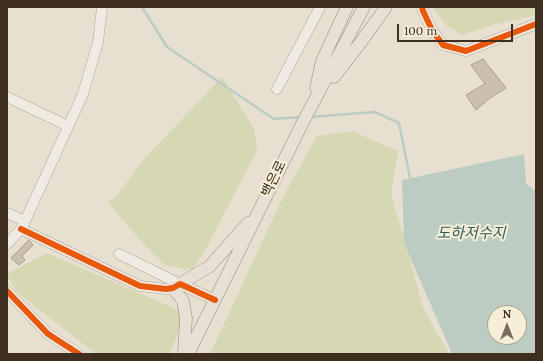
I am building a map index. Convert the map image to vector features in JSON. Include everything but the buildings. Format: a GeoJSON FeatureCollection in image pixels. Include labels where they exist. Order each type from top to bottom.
{"type":"FeatureCollection","features":[{"type":"Feature","properties":{"kind":"main road"},"geometry":{"type":"LineString","coordinates":[[311,108],[322,61],[347,7]]}},
{"type":"Feature","properties":{"kind":"main road","name":"백은로"},"geometry":{"type":"LineString","coordinates":[[188,354],[303,122],[364,7]]}},
{"type":"Feature","properties":{"kind":"main road"},"geometry":{"type":"LineString","coordinates":[[311,108],[386,7]]}},
{"type":"Feature","properties":{"kind":"main road"},"geometry":{"type":"LineString","coordinates":[[184,354],[186,318],[183,301],[177,286],[210,266],[258,212]]}},
{"type":"Feature","properties":{"kind":"street"},"geometry":{"type":"LineString","coordinates":[[277,89],[320,7]]}},
{"type":"Feature","properties":{"kind":"street"},"geometry":{"type":"LineString","coordinates":[[422,7],[432,30],[443,45],[466,51],[536,24]]}},
{"type":"Feature","properties":{"kind":"street"},"geometry":{"type":"LineString","coordinates":[[7,244],[23,225],[83,94],[98,42],[100,8]]}},
{"type":"Feature","properties":{"kind":"street"},"geometry":{"type":"LineString","coordinates":[[7,97],[68,126]]}},
{"type":"Feature","properties":{"kind":"street"},"geometry":{"type":"LineString","coordinates":[[7,213],[23,225],[140,286],[166,289],[177,286]]}},
{"type":"Feature","properties":{"kind":"street"},"geometry":{"type":"LineString","coordinates":[[119,254],[177,286],[215,300]]}},
{"type":"Feature","properties":{"kind":"street"},"geometry":{"type":"LineString","coordinates":[[7,291],[48,334],[79,354]]}},
{"type":"Feature","properties":{"kind":"green space"},"geometry":{"type":"Polygon","coordinates":[[[433,7],[536,7],[536,15],[496,24],[462,35],[446,25],[433,7]]]}},
{"type":"Feature","properties":{"kind":"green space"},"geometry":{"type":"Polygon","coordinates":[[[222,77],[254,129],[257,150],[208,245],[192,270],[164,265],[140,240],[108,202],[117,195],[146,157],[222,77]]]}},
{"type":"Feature","properties":{"kind":"green space"},"geometry":{"type":"Polygon","coordinates":[[[352,131],[398,151],[391,194],[423,308],[449,354],[210,354],[283,197],[317,136],[352,131]]]}},
{"type":"Feature","properties":{"kind":"green space"},"geometry":{"type":"Polygon","coordinates":[[[47,253],[185,313],[170,354],[96,354],[18,293],[7,274],[47,253]]]}},
{"type":"Feature","properties":{"kind":"water","name":"도하저수지"},"geometry":{"type":"Polygon","coordinates":[[[524,154],[526,184],[536,191],[536,354],[452,354],[404,243],[402,180],[524,154]]]}},
{"type":"Feature","properties":{"kind":"waterway"},"geometry":{"type":"LineString","coordinates":[[142,7],[167,47],[274,119],[301,117]]}},
{"type":"Feature","properties":{"kind":"waterway"},"geometry":{"type":"LineString","coordinates":[[310,117],[375,112],[399,123],[410,178]]}},
{"type":"Feature","properties":{"kind":"cycle path"},"geometry":{"type":"LineString","coordinates":[[422,7],[432,30],[443,45],[466,51],[536,24]]}},
{"type":"Feature","properties":{"kind":"cycle path"},"geometry":{"type":"LineString","coordinates":[[21,229],[140,286],[166,289],[173,288],[180,284],[215,300]]}},
{"type":"Feature","properties":{"kind":"cycle path"},"geometry":{"type":"LineString","coordinates":[[7,291],[48,334],[79,354]]}}]}
